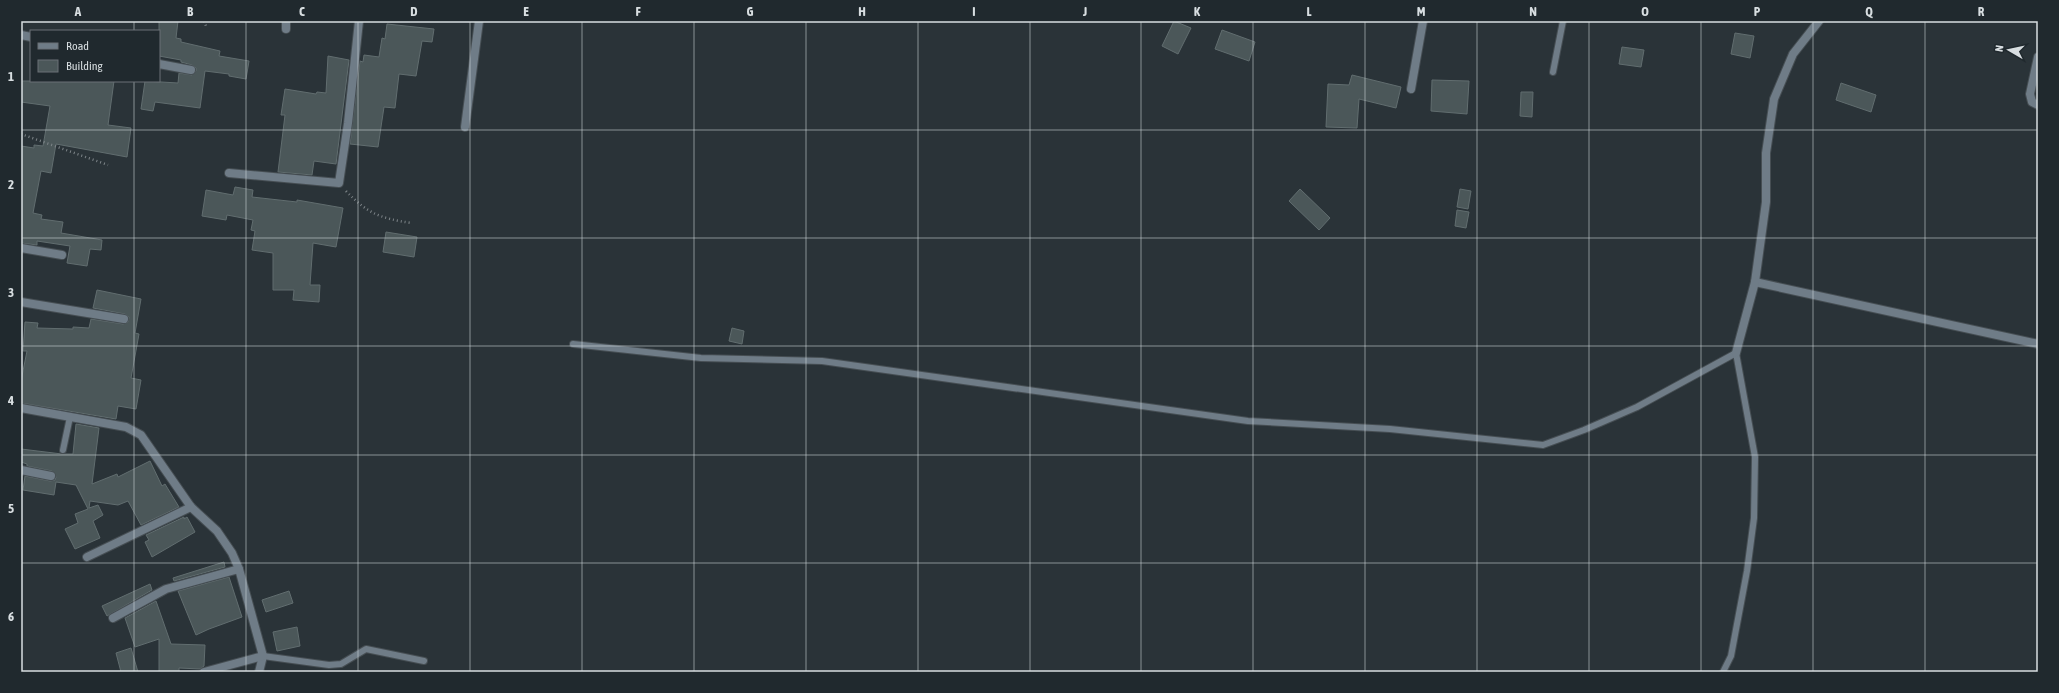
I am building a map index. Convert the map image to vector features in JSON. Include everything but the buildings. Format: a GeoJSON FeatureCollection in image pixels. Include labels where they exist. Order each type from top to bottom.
{"type":"FeatureCollection","features":[{"type":"Feature","properties":{"kind":"street"},"geometry":{"type":"LineString","coordinates":[[230,173],[339,183],[348,123],[359,21]]}},
{"type":"Feature","properties":{"kind":"street"},"geometry":{"type":"LineString","coordinates":[[465,128],[479,21]]}},
{"type":"Feature","properties":{"kind":"street"},"geometry":{"type":"LineString","coordinates":[[1411,90],[1423,21]]}},
{"type":"Feature","properties":{"kind":"street"},"geometry":{"type":"LineString","coordinates":[[1736,353],[1755,282],[1766,202],[1766,153],[1774,99],[1793,54],[1819,21]]}},
{"type":"Feature","properties":{"kind":"street"},"geometry":{"type":"LineString","coordinates":[[2038,57],[2030,94],[2032,102],[2038,105]]}},
{"type":"Feature","properties":{"kind":"street"},"geometry":{"type":"LineString","coordinates":[[160,64],[191,70]]}},
{"type":"Feature","properties":{"kind":"street"},"geometry":{"type":"LineString","coordinates":[[21,248],[62,255]]}},
{"type":"Feature","properties":{"kind":"street"},"geometry":{"type":"LineString","coordinates":[[1755,282],[2038,344]]}},
{"type":"Feature","properties":{"kind":"street"},"geometry":{"type":"LineString","coordinates":[[21,302],[124,318]]}},
{"type":"Feature","properties":{"kind":"street"},"geometry":{"type":"LineString","coordinates":[[21,408],[126,427],[141,435],[192,507],[218,531],[232,553],[239,569],[263,656],[259,672]]}},
{"type":"Feature","properties":{"kind":"street"},"geometry":{"type":"LineString","coordinates":[[21,470],[51,476]]}},
{"type":"Feature","properties":{"kind":"street"},"geometry":{"type":"LineString","coordinates":[[87,557],[192,507]]}},
{"type":"Feature","properties":{"kind":"street"},"geometry":{"type":"LineString","coordinates":[[113,618],[166,589],[239,569]]}},
{"type":"Feature","properties":{"kind":"street"},"geometry":{"type":"LineString","coordinates":[[204,672],[263,656]]}},
{"type":"Feature","properties":{"kind":"lane"},"geometry":{"type":"LineString","coordinates":[[1553,72],[1563,21]]}},
{"type":"Feature","properties":{"kind":"lane"},"geometry":{"type":"LineString","coordinates":[[573,344],[700,358],[822,361],[1248,421],[1390,429],[1543,445],[1584,430],[1637,407],[1736,353],[1755,457],[1754,518],[1747,571],[1732,656],[1723,672]]}},
{"type":"Feature","properties":{"kind":"lane"},"geometry":{"type":"LineString","coordinates":[[63,450],[70,417]]}},
{"type":"Feature","properties":{"kind":"lane"},"geometry":{"type":"LineString","coordinates":[[263,656],[329,665],[341,664],[366,650],[424,661]]}},
{"type":"Feature","properties":{"kind":"path"},"geometry":{"type":"LineString","coordinates":[[204,21],[206,26]]}},
{"type":"Feature","properties":{"kind":"path"},"geometry":{"type":"LineString","coordinates":[[21,134],[108,165]]}},
{"type":"Feature","properties":{"kind":"path"},"geometry":{"type":"LineString","coordinates":[[339,183],[365,209],[383,217],[411,223]]}}]}
